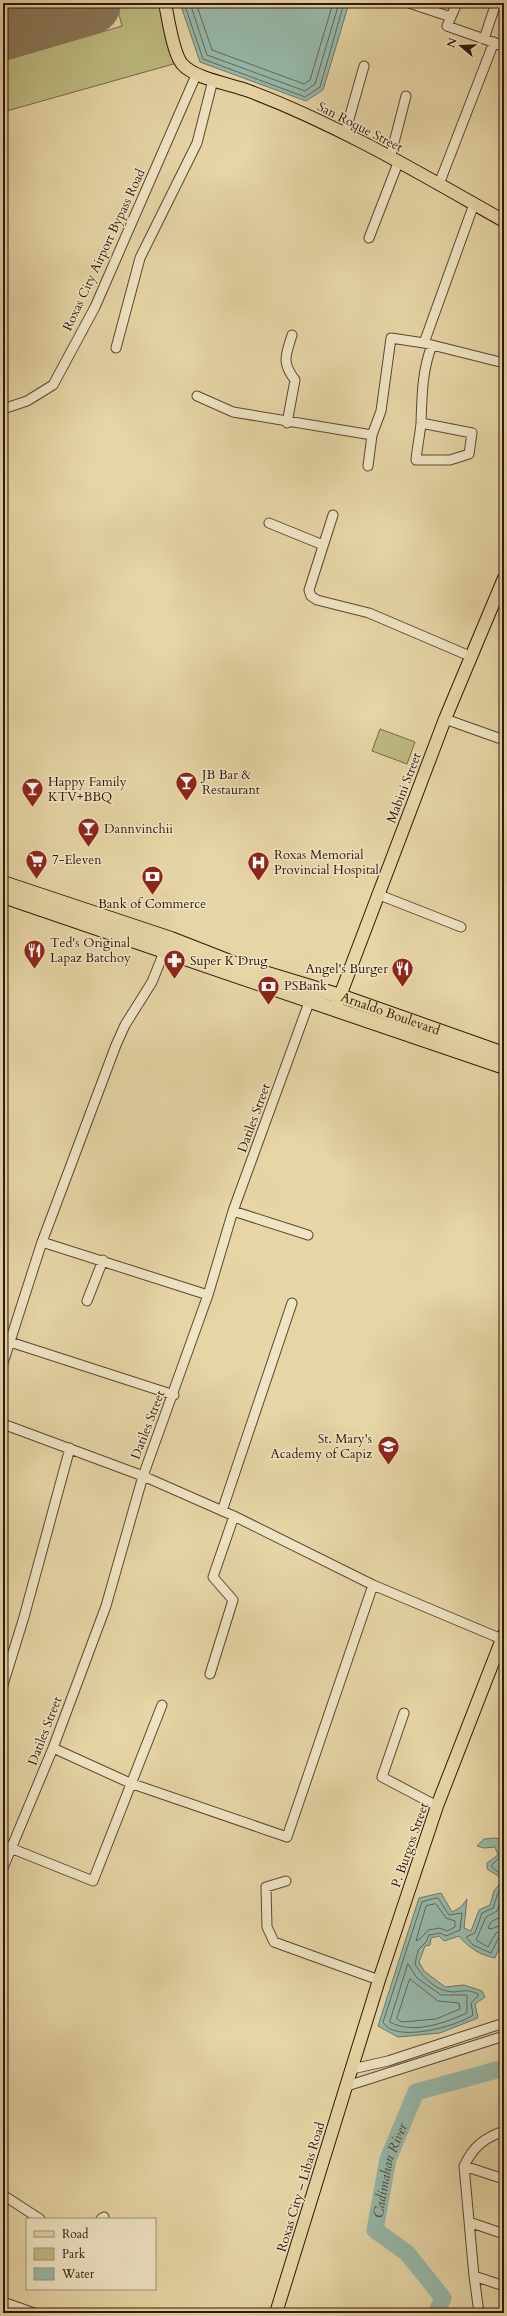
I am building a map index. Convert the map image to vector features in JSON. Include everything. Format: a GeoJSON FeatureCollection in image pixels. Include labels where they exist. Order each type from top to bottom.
{"type":"FeatureCollection","features":[{"type":"Feature","properties":{"kind":"highway","name":"Arnaldo Boulevard"},"geometry":{"type":"LineString","coordinates":[[3,882],[168,945],[309,1002],[335,1009],[504,1067]]}},
{"type":"Feature","properties":{"kind":"highway","name":"Arnaldo Boulevard"},"geometry":{"type":"LineString","coordinates":[[3,896],[168,945],[228,961],[340,996],[504,1054]]}},
{"type":"Feature","properties":{"kind":"main road","name":"San Roque Street"},"geometry":{"type":"LineString","coordinates":[[165,3],[181,63],[197,73],[213,80],[249,91],[345,133],[504,221]]}},
{"type":"Feature","properties":{"kind":"main road","name":"Mabini Street"},"geometry":{"type":"LineString","coordinates":[[335,1009],[377,894],[415,801],[445,719],[504,578]]}},
{"type":"Feature","properties":{"kind":"main road","name":"P. Burgos Street"},"geometry":{"type":"LineString","coordinates":[[352,2069],[379,1980],[438,1806],[503,1638]]}},
{"type":"Feature","properties":{"kind":"main road","name":"Roxas City – Libas Road"},"geometry":{"type":"LineString","coordinates":[[276,2313],[352,2069]]}},
{"type":"Feature","properties":{"kind":"street"},"geometry":{"type":"LineString","coordinates":[[409,3],[451,17]]}},
{"type":"Feature","properties":{"kind":"street"},"geometry":{"type":"LineString","coordinates":[[457,3],[447,26],[504,46]]}},
{"type":"Feature","properties":{"kind":"street"},"geometry":{"type":"LineString","coordinates":[[484,39],[496,3]]}},
{"type":"Feature","properties":{"kind":"street"},"geometry":{"type":"LineString","coordinates":[[439,184],[494,42]]}},
{"type":"Feature","properties":{"kind":"street"},"geometry":{"type":"LineString","coordinates":[[345,133],[364,66]]}},
{"type":"Feature","properties":{"kind":"street","name":"Roxas City Airport Bypass Road"},"geometry":{"type":"LineString","coordinates":[[3,409],[27,401],[53,386],[95,307],[197,73]]}},
{"type":"Feature","properties":{"kind":"street"},"geometry":{"type":"LineString","coordinates":[[116,348],[140,258],[197,143],[213,80]]}},
{"type":"Feature","properties":{"kind":"street"},"geometry":{"type":"LineString","coordinates":[[369,238],[394,160],[406,96]]}},
{"type":"Feature","properties":{"kind":"street"},"geometry":{"type":"LineString","coordinates":[[421,423],[472,434],[469,454],[450,460],[416,460],[421,423],[421,389],[428,344],[474,204]]}},
{"type":"Feature","properties":{"kind":"street"},"geometry":{"type":"LineString","coordinates":[[287,423],[295,380],[286,369],[285,358],[292,335]]}},
{"type":"Feature","properties":{"kind":"street"},"geometry":{"type":"LineString","coordinates":[[368,466],[372,435],[381,411],[392,338],[428,344],[504,363]]}},
{"type":"Feature","properties":{"kind":"street"},"geometry":{"type":"LineString","coordinates":[[197,396],[233,412],[287,423],[372,435]]}},
{"type":"Feature","properties":{"kind":"street"},"geometry":{"type":"LineString","coordinates":[[333,515],[309,590],[311,596],[322,601],[369,613],[472,657]]}},
{"type":"Feature","properties":{"kind":"street"},"geometry":{"type":"LineString","coordinates":[[269,523],[323,546]]}},
{"type":"Feature","properties":{"kind":"street"},"geometry":{"type":"LineString","coordinates":[[445,719],[504,740]]}},
{"type":"Feature","properties":{"kind":"street"},"geometry":{"type":"LineString","coordinates":[[377,894],[461,927]]}},
{"type":"Feature","properties":{"kind":"street"},"geometry":{"type":"LineString","coordinates":[[3,1363],[42,1242],[116,1045],[125,1024],[152,982],[168,945]]}},
{"type":"Feature","properties":{"kind":"street","name":"Datiles Street"},"geometry":{"type":"LineString","coordinates":[[3,1868],[6,1847],[53,1748],[106,1606],[143,1476],[174,1395],[208,1295],[233,1211],[314,989]]}},
{"type":"Feature","properties":{"kind":"street"},"geometry":{"type":"LineString","coordinates":[[233,1211],[308,1235]]}},
{"type":"Feature","properties":{"kind":"street"},"geometry":{"type":"LineString","coordinates":[[42,1242],[103,1260],[208,1295]]}},
{"type":"Feature","properties":{"kind":"street"},"geometry":{"type":"LineString","coordinates":[[87,1301],[103,1260]]}},
{"type":"Feature","properties":{"kind":"street"},"geometry":{"type":"LineString","coordinates":[[222,1511],[292,1303]]}},
{"type":"Feature","properties":{"kind":"street"},"geometry":{"type":"LineString","coordinates":[[10,1342],[174,1395]]}},
{"type":"Feature","properties":{"kind":"street"},"geometry":{"type":"LineString","coordinates":[[3,1424],[143,1476],[234,1516],[373,1585],[503,1638]]}},
{"type":"Feature","properties":{"kind":"street"},"geometry":{"type":"LineString","coordinates":[[3,1685],[24,1617],[70,1448]]}},
{"type":"Feature","properties":{"kind":"street"},"geometry":{"type":"LineString","coordinates":[[210,1674],[233,1600],[213,1577],[234,1516]]}},
{"type":"Feature","properties":{"kind":"street"},"geometry":{"type":"LineString","coordinates":[[53,1748],[130,1783],[287,1837],[373,1585]]}},
{"type":"Feature","properties":{"kind":"street"},"geometry":{"type":"LineString","coordinates":[[6,1847],[93,1880],[162,1705]]}},
{"type":"Feature","properties":{"kind":"street"},"geometry":{"type":"LineString","coordinates":[[404,1713],[382,1777],[438,1806]]}},
{"type":"Feature","properties":{"kind":"street"},"geometry":{"type":"LineString","coordinates":[[286,1881],[266,1887],[267,1927],[274,1942],[379,1980]]}},
{"type":"Feature","properties":{"kind":"street"},"geometry":{"type":"LineString","coordinates":[[352,2069],[388,2061],[504,2023]]}},
{"type":"Feature","properties":{"kind":"street"},"geometry":{"type":"LineString","coordinates":[[347,2086],[504,2036]]}},
{"type":"Feature","properties":{"kind":"street"},"geometry":{"type":"LineString","coordinates":[[479,2313],[474,2276],[464,2166],[470,2153],[488,2136],[504,2131]]}},
{"type":"Feature","properties":{"kind":"street"},"geometry":{"type":"LineString","coordinates":[[464,2166],[504,2179]]}},
{"type":"Feature","properties":{"kind":"street"},"geometry":{"type":"LineString","coordinates":[[3,2195],[38,2218]]}},
{"type":"Feature","properties":{"kind":"street"},"geometry":{"type":"LineString","coordinates":[[469,2222],[504,2234]]}},
{"type":"Feature","properties":{"kind":"street"},"geometry":{"type":"LineString","coordinates":[[474,2276],[504,2286]]}},
{"type":"Feature","properties":{"kind":"street"},"geometry":{"type":"LineString","coordinates":[[8,2307],[34,2313]]}},
{"type":"Feature","properties":{"kind":"green space"},"geometry":{"type":"Polygon","coordinates":[[[116,3],[160,3],[177,63],[3,112],[3,61],[122,26],[116,3]]]}},
{"type":"Feature","properties":{"kind":"green space"},"geometry":{"type":"Polygon","coordinates":[[[380,729],[415,742],[407,764],[372,751],[380,729]]]}},
{"type":"Feature","properties":{"kind":"water"},"geometry":{"type":"Polygon","coordinates":[[[180,3],[349,3],[323,90],[306,101],[200,62],[180,3]]]}},
{"type":"Feature","properties":{"kind":"water"},"geometry":{"type":"Polygon","coordinates":[[[495,1838],[504,1840],[504,1937],[495,1958],[484,1955],[475,1950],[459,1936],[444,1941],[439,1936],[431,1938],[430,1945],[425,1946],[419,1962],[424,1971],[445,1987],[464,1985],[482,1991],[485,1997],[475,2004],[478,2018],[440,2033],[398,2037],[378,2026],[419,1898],[441,1893],[452,1912],[461,1907],[467,1899],[464,1928],[471,1931],[479,1910],[490,1905],[494,1891],[502,1881],[497,1875],[487,1869],[487,1863],[498,1855],[495,1847],[484,1848],[477,1846],[484,1839],[495,1838]]]}},
{"type":"Feature","properties":{"kind":"waterway","name":"Cadimahan River"},"geometry":{"type":"LineString","coordinates":[[436,2313],[443,2298],[407,2253],[375,2230],[388,2159],[416,2092],[504,2068]]}},
{"type":"Feature","properties":{"kind":"taxiway"},"geometry":{"type":"LineString","coordinates":[[40,18],[56,3]]}},
{"type":"Feature","properties":{"kind":"taxiway"},"geometry":{"type":"LineString","coordinates":[[82,20],[95,9],[97,3]]}},
{"type":"Feature","properties":{"kind":"runway"},"geometry":{"type":"LineString","coordinates":[[3,28],[89,3]]}},
{"type":"Feature","properties":{"kind":"place","name":"JB Bar & Restaurant"},"geometry":{"type":"Point","coordinates":[186,802]}},
{"type":"Feature","properties":{"kind":"place","name":"Happy Family KTV+BBQ"},"geometry":{"type":"Point","coordinates":[33,808]}},
{"type":"Feature","properties":{"kind":"place","name":"Dannvinchii"},"geometry":{"type":"Point","coordinates":[88,848]}},
{"type":"Feature","properties":{"kind":"place","name":"7-Eleven"},"geometry":{"type":"Point","coordinates":[37,880]}},
{"type":"Feature","properties":{"kind":"place","name":"Roxas Memorial Provincial Hospital"},"geometry":{"type":"Point","coordinates":[258,882]}},
{"type":"Feature","properties":{"kind":"place","name":"Bank of Commerce"},"geometry":{"type":"Point","coordinates":[152,896]}},
{"type":"Feature","properties":{"kind":"place","name":"Ted's Original Lapaz Batchoy"},"geometry":{"type":"Point","coordinates":[34,970]}},
{"type":"Feature","properties":{"kind":"place","name":"Super K Drug"},"geometry":{"type":"Point","coordinates":[175,980]}},
{"type":"Feature","properties":{"kind":"place","name":"Angel's Burger"},"geometry":{"type":"Point","coordinates":[403,988]}},
{"type":"Feature","properties":{"kind":"place","name":"PSBank"},"geometry":{"type":"Point","coordinates":[269,1006]}},
{"type":"Feature","properties":{"kind":"place","name":"St. Mary's Academy of Capiz"},"geometry":{"type":"Point","coordinates":[388,1466]}}]}
